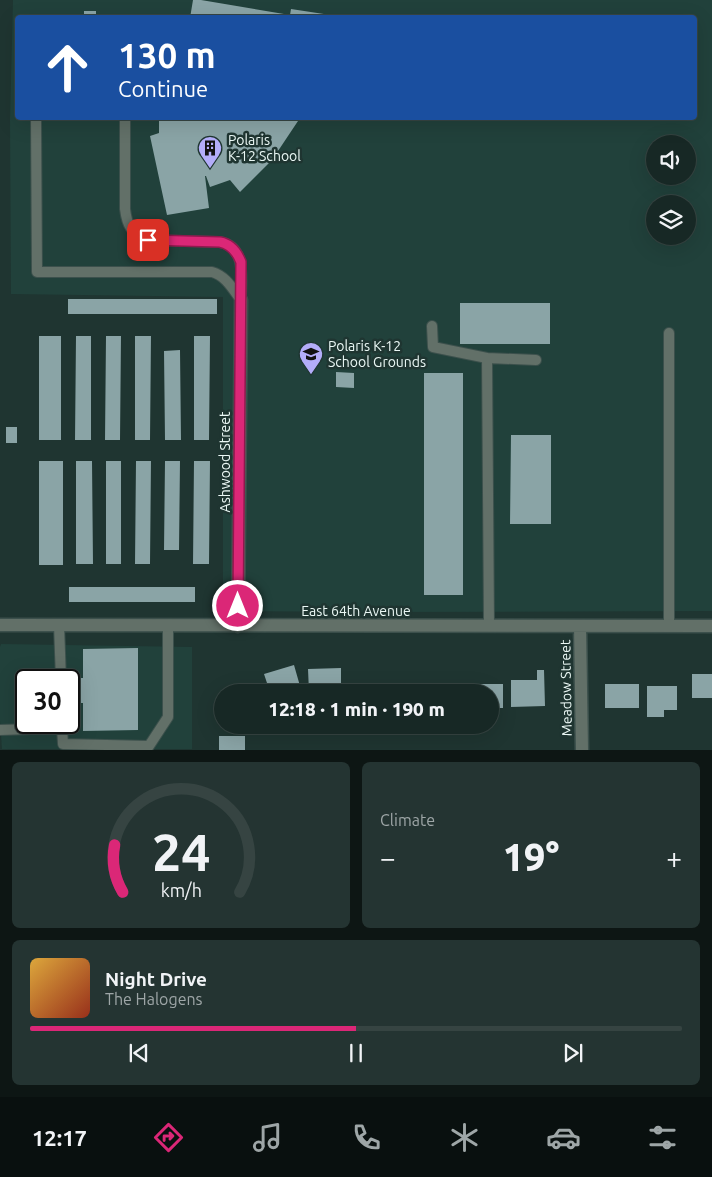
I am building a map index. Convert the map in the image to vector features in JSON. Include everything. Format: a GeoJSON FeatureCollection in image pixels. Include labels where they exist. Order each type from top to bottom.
{"type":"FeatureCollection","features":[{"type":"Feature","properties":{"kind":"street","name":"Ashwood Street"},"geometry":{"type":"LineString","coordinates":[[238,626],[241,300]]}},
{"type":"Feature","properties":{"kind":"street","name":"East 64th Avenue"},"geometry":{"type":"LineString","coordinates":[[0,625],[712,626]]}},
{"type":"Feature","properties":{"kind":"street","name":"Meadow Street"},"geometry":{"type":"LineString","coordinates":[[580,626],[582,750]]}},
{"type":"Feature","properties":{"kind":"lane"},"geometry":{"type":"LineString","coordinates":[[36,120],[37,272],[212,272],[223,277],[241,300]]}},
{"type":"Feature","properties":{"kind":"lane"},"geometry":{"type":"LineString","coordinates":[[125,120],[125,209],[126,219],[130,228],[138,236],[148,240],[226,243],[238,254],[241,262],[241,300]]}},
{"type":"Feature","properties":{"kind":"lane"},"geometry":{"type":"LineString","coordinates":[[432,326],[433,347],[487,358],[536,360]]}},
{"type":"Feature","properties":{"kind":"lane"},"geometry":{"type":"LineString","coordinates":[[669,333],[669,626]]}},
{"type":"Feature","properties":{"kind":"lane"},"geometry":{"type":"LineString","coordinates":[[487,358],[489,626]]}},
{"type":"Feature","properties":{"kind":"lane"},"geometry":{"type":"LineString","coordinates":[[59,625],[61,669]]}},
{"type":"Feature","properties":{"kind":"lane"},"geometry":{"type":"LineString","coordinates":[[62,734],[63,744],[149,746],[168,717],[168,626]]}},
{"type":"Feature","properties":{"kind":"lane"},"geometry":{"type":"LineString","coordinates":[[0,730],[15,729]]}},
{"type":"Feature","properties":{"kind":"shaded area"},"geometry":{"type":"Polygon","coordinates":[[[13,0],[712,0],[712,611],[223,611],[223,297],[11,294],[10,120],[13,0]]]}},
{"type":"Feature","properties":{"kind":"shaded area"},"geometry":{"type":"Polygon","coordinates":[[[1,644],[192,647],[192,749],[2,749],[0,721],[1,644]]]}},
{"type":"Feature","properties":{"kind":"building"},"geometry":{"type":"Polygon","coordinates":[[[193,0],[201,0],[290,15],[190,15],[193,0]]]}},
{"type":"Feature","properties":{"kind":"building"},"geometry":{"type":"Polygon","coordinates":[[[291,9],[330,15],[290,15],[291,9]]]}},
{"type":"Feature","properties":{"kind":"building"},"geometry":{"type":"Polygon","coordinates":[[[84,11],[96,11],[96,15],[84,15],[84,11]]]}},
{"type":"Feature","properties":{"kind":"building","name":"Polaris K-12 School"},"geometry":{"type":"Polygon","coordinates":[[[159,120],[299,120],[270,162],[240,192],[230,180],[210,187],[205,176],[209,208],[167,215],[150,136],[159,133],[159,120]]]}},
{"type":"Feature","properties":{"kind":"building"},"geometry":{"type":"Polygon","coordinates":[[[68,299],[217,299],[217,314],[68,314],[68,299]]]}},
{"type":"Feature","properties":{"kind":"building"},"geometry":{"type":"Polygon","coordinates":[[[460,303],[550,303],[550,344],[460,344],[460,303]]]}},
{"type":"Feature","properties":{"kind":"building"},"geometry":{"type":"Polygon","coordinates":[[[39,336],[61,336],[61,440],[39,440],[39,336]]]}},
{"type":"Feature","properties":{"kind":"building"},"geometry":{"type":"Polygon","coordinates":[[[76,336],[91,336],[91,440],[75,440],[76,336]]]}},
{"type":"Feature","properties":{"kind":"building"},"geometry":{"type":"Polygon","coordinates":[[[106,336],[121,336],[120,440],[105,440],[106,336]]]}},
{"type":"Feature","properties":{"kind":"building"},"geometry":{"type":"Polygon","coordinates":[[[135,336],[151,336],[150,440],[135,440],[135,336]]]}},
{"type":"Feature","properties":{"kind":"building"},"geometry":{"type":"Polygon","coordinates":[[[194,336],[210,336],[209,440],[194,440],[194,336]]]}},
{"type":"Feature","properties":{"kind":"building"},"geometry":{"type":"Polygon","coordinates":[[[180,350],[181,440],[165,440],[164,351],[180,350]]]}},
{"type":"Feature","properties":{"kind":"building"},"geometry":{"type":"Polygon","coordinates":[[[336,372],[354,373],[354,388],[336,387],[336,372]]]}},
{"type":"Feature","properties":{"kind":"building"},"geometry":{"type":"Polygon","coordinates":[[[424,373],[463,373],[463,595],[424,595],[424,373]]]}},
{"type":"Feature","properties":{"kind":"building"},"geometry":{"type":"Polygon","coordinates":[[[6,427],[17,427],[17,443],[6,443],[6,427]]]}},
{"type":"Feature","properties":{"kind":"building"},"geometry":{"type":"Polygon","coordinates":[[[511,435],[551,435],[551,524],[510,524],[511,435]]]}},
{"type":"Feature","properties":{"kind":"building"},"geometry":{"type":"Polygon","coordinates":[[[39,461],[63,461],[63,565],[39,565],[39,461]]]}},
{"type":"Feature","properties":{"kind":"building"},"geometry":{"type":"Polygon","coordinates":[[[76,461],[92,461],[93,564],[76,564],[76,461]]]}},
{"type":"Feature","properties":{"kind":"building"},"geometry":{"type":"Polygon","coordinates":[[[106,461],[121,461],[121,564],[106,564],[106,461]]]}},
{"type":"Feature","properties":{"kind":"building"},"geometry":{"type":"Polygon","coordinates":[[[136,461],[151,461],[150,564],[135,564],[136,461]]]}},
{"type":"Feature","properties":{"kind":"building"},"geometry":{"type":"Polygon","coordinates":[[[165,461],[180,461],[179,550],[164,550],[165,461]]]}},
{"type":"Feature","properties":{"kind":"building"},"geometry":{"type":"Polygon","coordinates":[[[194,461],[210,461],[209,564],[193,564],[194,461]]]}},
{"type":"Feature","properties":{"kind":"building"},"geometry":{"type":"Polygon","coordinates":[[[69,587],[195,587],[195,602],[69,602],[69,587]]]}},
{"type":"Feature","properties":{"kind":"building"},"geometry":{"type":"Polygon","coordinates":[[[138,648],[138,730],[83,731],[83,703],[80,703],[80,678],[83,678],[83,649],[138,648]]]}},
{"type":"Feature","properties":{"kind":"building"},"geometry":{"type":"Polygon","coordinates":[[[294,665],[299,684],[267,684],[264,674],[294,665]]]}},
{"type":"Feature","properties":{"kind":"building"},"geometry":{"type":"Polygon","coordinates":[[[341,668],[341,684],[309,684],[308,669],[341,668]]]}},
{"type":"Feature","properties":{"kind":"building"},"geometry":{"type":"Polygon","coordinates":[[[537,670],[544,670],[545,706],[511,707],[511,680],[537,680],[537,670]]]}},
{"type":"Feature","properties":{"kind":"building"},"geometry":{"type":"Polygon","coordinates":[[[692,674],[712,674],[712,698],[692,698],[692,674]]]}},
{"type":"Feature","properties":{"kind":"building"},"geometry":{"type":"Polygon","coordinates":[[[429,683],[462,683],[462,684],[429,683]]]}},
{"type":"Feature","properties":{"kind":"building"},"geometry":{"type":"Polygon","coordinates":[[[499,684],[503,684],[503,708],[499,708],[499,684]]]}},
{"type":"Feature","properties":{"kind":"building"},"geometry":{"type":"Polygon","coordinates":[[[605,684],[639,684],[639,708],[605,708],[605,684]]]}},
{"type":"Feature","properties":{"kind":"building"},"geometry":{"type":"Polygon","coordinates":[[[647,686],[677,686],[677,710],[664,710],[664,717],[647,717],[647,686]]]}},
{"type":"Feature","properties":{"kind":"building"},"geometry":{"type":"Polygon","coordinates":[[[219,736],[245,736],[245,750],[219,750],[219,736]]]}},
{"type":"Feature","properties":{"kind":"place","name":"Polaris K-12 School"},"geometry":{"type":"Point","coordinates":[210,169]}},
{"type":"Feature","properties":{"kind":"place","name":"Polaris K-12 School Grounds"},"geometry":{"type":"Point","coordinates":[311,375]}},
{"type":"Feature","properties":{"kind":"route"},"geometry":{"type":"LineString","coordinates":[[148,240],[226,243],[238,254],[241,262],[238,606]]}}]}
